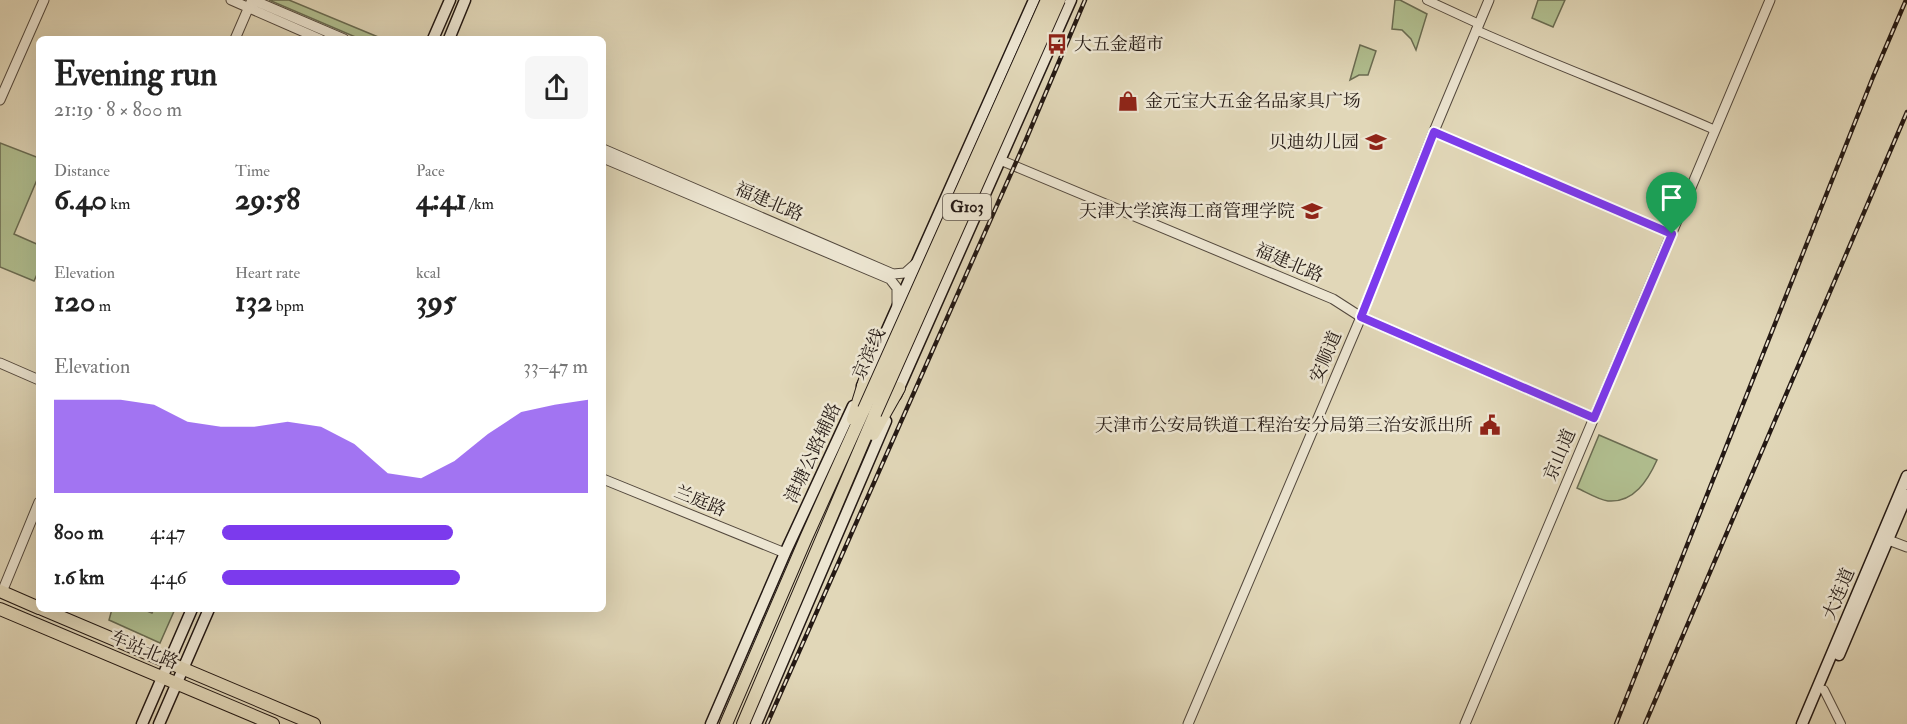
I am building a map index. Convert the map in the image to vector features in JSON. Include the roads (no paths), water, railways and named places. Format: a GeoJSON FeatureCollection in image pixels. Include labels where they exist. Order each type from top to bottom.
{"type":"FeatureCollection","features":[{"type":"Feature","properties":{"kind":"main road"},"geometry":{"type":"LineString","coordinates":[[434,36],[450,0]]}},
{"type":"Feature","properties":{"kind":"main road"},"geometry":{"type":"LineString","coordinates":[[450,36],[465,0]]}},
{"type":"Feature","properties":{"kind":"main road","name":"津塘公路辅路"},"geometry":{"type":"LineString","coordinates":[[711,724],[785,553],[897,309],[1034,0]]}},
{"type":"Feature","properties":{"kind":"main road","name":"京滨线"},"geometry":{"type":"LineString","coordinates":[[743,724],[849,477],[869,411],[1047,0]]}},
{"type":"Feature","properties":{"kind":"main road","name":"京滨线"},"geometry":{"type":"LineString","coordinates":[[726,724],[836,471],[869,411],[1059,0]]}},
{"type":"Feature","properties":{"kind":"main road","name":"G103"},"geometry":{"type":"LineString","coordinates":[[756,724],[899,388],[1071,0]]}},
{"type":"Feature","properties":{"kind":"main road"},"geometry":{"type":"LineString","coordinates":[[836,471],[865,380]]}},
{"type":"Feature","properties":{"kind":"main road","name":"G103"},"geometry":{"type":"LineString","coordinates":[[849,477],[899,388]]}},
{"type":"Feature","properties":{"kind":"main road","name":"大连道"},"geometry":{"type":"LineString","coordinates":[[1809,724],[1886,535],[1907,476]]}},
{"type":"Feature","properties":{"kind":"main road","name":"大连道"},"geometry":{"type":"LineString","coordinates":[[1802,724],[1886,535],[1907,495]]}},
{"type":"Feature","properties":{"kind":"main road","name":"车站北路"},"geometry":{"type":"LineString","coordinates":[[1,591],[36,606]]}},
{"type":"Feature","properties":{"kind":"main road","name":"车站北路"},"geometry":{"type":"LineString","coordinates":[[0,609],[273,724]]}},
{"type":"Feature","properties":{"kind":"main road","name":"车站北路"},"geometry":{"type":"LineString","coordinates":[[50,612],[314,724]]}},
{"type":"Feature","properties":{"kind":"main road"},"geometry":{"type":"LineString","coordinates":[[142,724],[191,612]]}},
{"type":"Feature","properties":{"kind":"main road"},"geometry":{"type":"LineString","coordinates":[[159,724],[207,612]]}},
{"type":"Feature","properties":{"kind":"street"},"geometry":{"type":"LineString","coordinates":[[0,100],[44,0]]}},
{"type":"Feature","properties":{"kind":"street"},"geometry":{"type":"LineString","coordinates":[[231,0],[251,3],[336,36]]}},
{"type":"Feature","properties":{"kind":"street"},"geometry":{"type":"LineString","coordinates":[[1427,0],[1564,69],[1715,130]]}},
{"type":"Feature","properties":{"kind":"street","name":"安顺道"},"geometry":{"type":"LineString","coordinates":[[1188,724],[1361,317],[1489,0]]}},
{"type":"Feature","properties":{"kind":"street","name":"京山道"},"geometry":{"type":"LineString","coordinates":[[1465,724],[1770,0]]}},
{"type":"Feature","properties":{"kind":"street"},"geometry":{"type":"LineString","coordinates":[[236,36],[251,3]]}},
{"type":"Feature","properties":{"kind":"street"},"geometry":{"type":"LineString","coordinates":[[251,3],[314,36]]}},
{"type":"Feature","properties":{"kind":"street"},"geometry":{"type":"LineString","coordinates":[[1434,132],[1672,234]]}},
{"type":"Feature","properties":{"kind":"street","name":"福建北路"},"geometry":{"type":"LineString","coordinates":[[969,147],[1333,299],[1361,317],[1594,418]]}},
{"type":"Feature","properties":{"kind":"street","name":"福建北路"},"geometry":{"type":"LineString","coordinates":[[606,150],[893,274],[905,273],[919,260]]}},
{"type":"Feature","properties":{"kind":"street","name":"福建北路"},"geometry":{"type":"LineString","coordinates":[[606,159],[890,279],[897,288],[897,309]]}},
{"type":"Feature","properties":{"kind":"street"},"geometry":{"type":"LineString","coordinates":[[0,363],[36,379]]}},
{"type":"Feature","properties":{"kind":"street","name":"兰庭路"},"geometry":{"type":"LineString","coordinates":[[606,480],[785,553]]}},
{"type":"Feature","properties":{"kind":"street"},"geometry":{"type":"LineString","coordinates":[[1,591],[36,509]]}},
{"type":"Feature","properties":{"kind":"street"},"geometry":{"type":"LineString","coordinates":[[1886,535],[1907,542]]}},
{"type":"Feature","properties":{"kind":"street"},"geometry":{"type":"LineString","coordinates":[[1886,535],[1907,547]]}},
{"type":"Feature","properties":{"kind":"street"},"geometry":{"type":"LineString","coordinates":[[1824,690],[1841,724]]}},
{"type":"Feature","properties":{"kind":"railway"},"geometry":{"type":"LineString","coordinates":[[767,724],[1025,142],[1085,0]]}},
{"type":"Feature","properties":{"kind":"railway"},"geometry":{"type":"LineString","coordinates":[[1616,724],[1873,77],[1906,0]]}},
{"type":"Feature","properties":{"kind":"railway"},"geometry":{"type":"LineString","coordinates":[[1645,724],[1907,112]]}},
{"type":"Feature","properties":{"kind":"place","name":"大五金超市"},"geometry":{"type":"Point","coordinates":[1057,44]}},
{"type":"Feature","properties":{"kind":"place","name":"金元宝大五金名品家具广场"},"geometry":{"type":"Point","coordinates":[1128,101]}},
{"type":"Feature","properties":{"kind":"place","name":"贝迪幼儿园"},"geometry":{"type":"Point","coordinates":[1376,142]}},
{"type":"Feature","properties":{"kind":"place","name":"天津大学滨海工商管理学院"},"geometry":{"type":"Point","coordinates":[1312,211]}},
{"type":"Feature","properties":{"kind":"place","name":"天津市公安局铁道工程治安分局第三治安派出所"},"geometry":{"type":"Point","coordinates":[1490,425]}}]}
